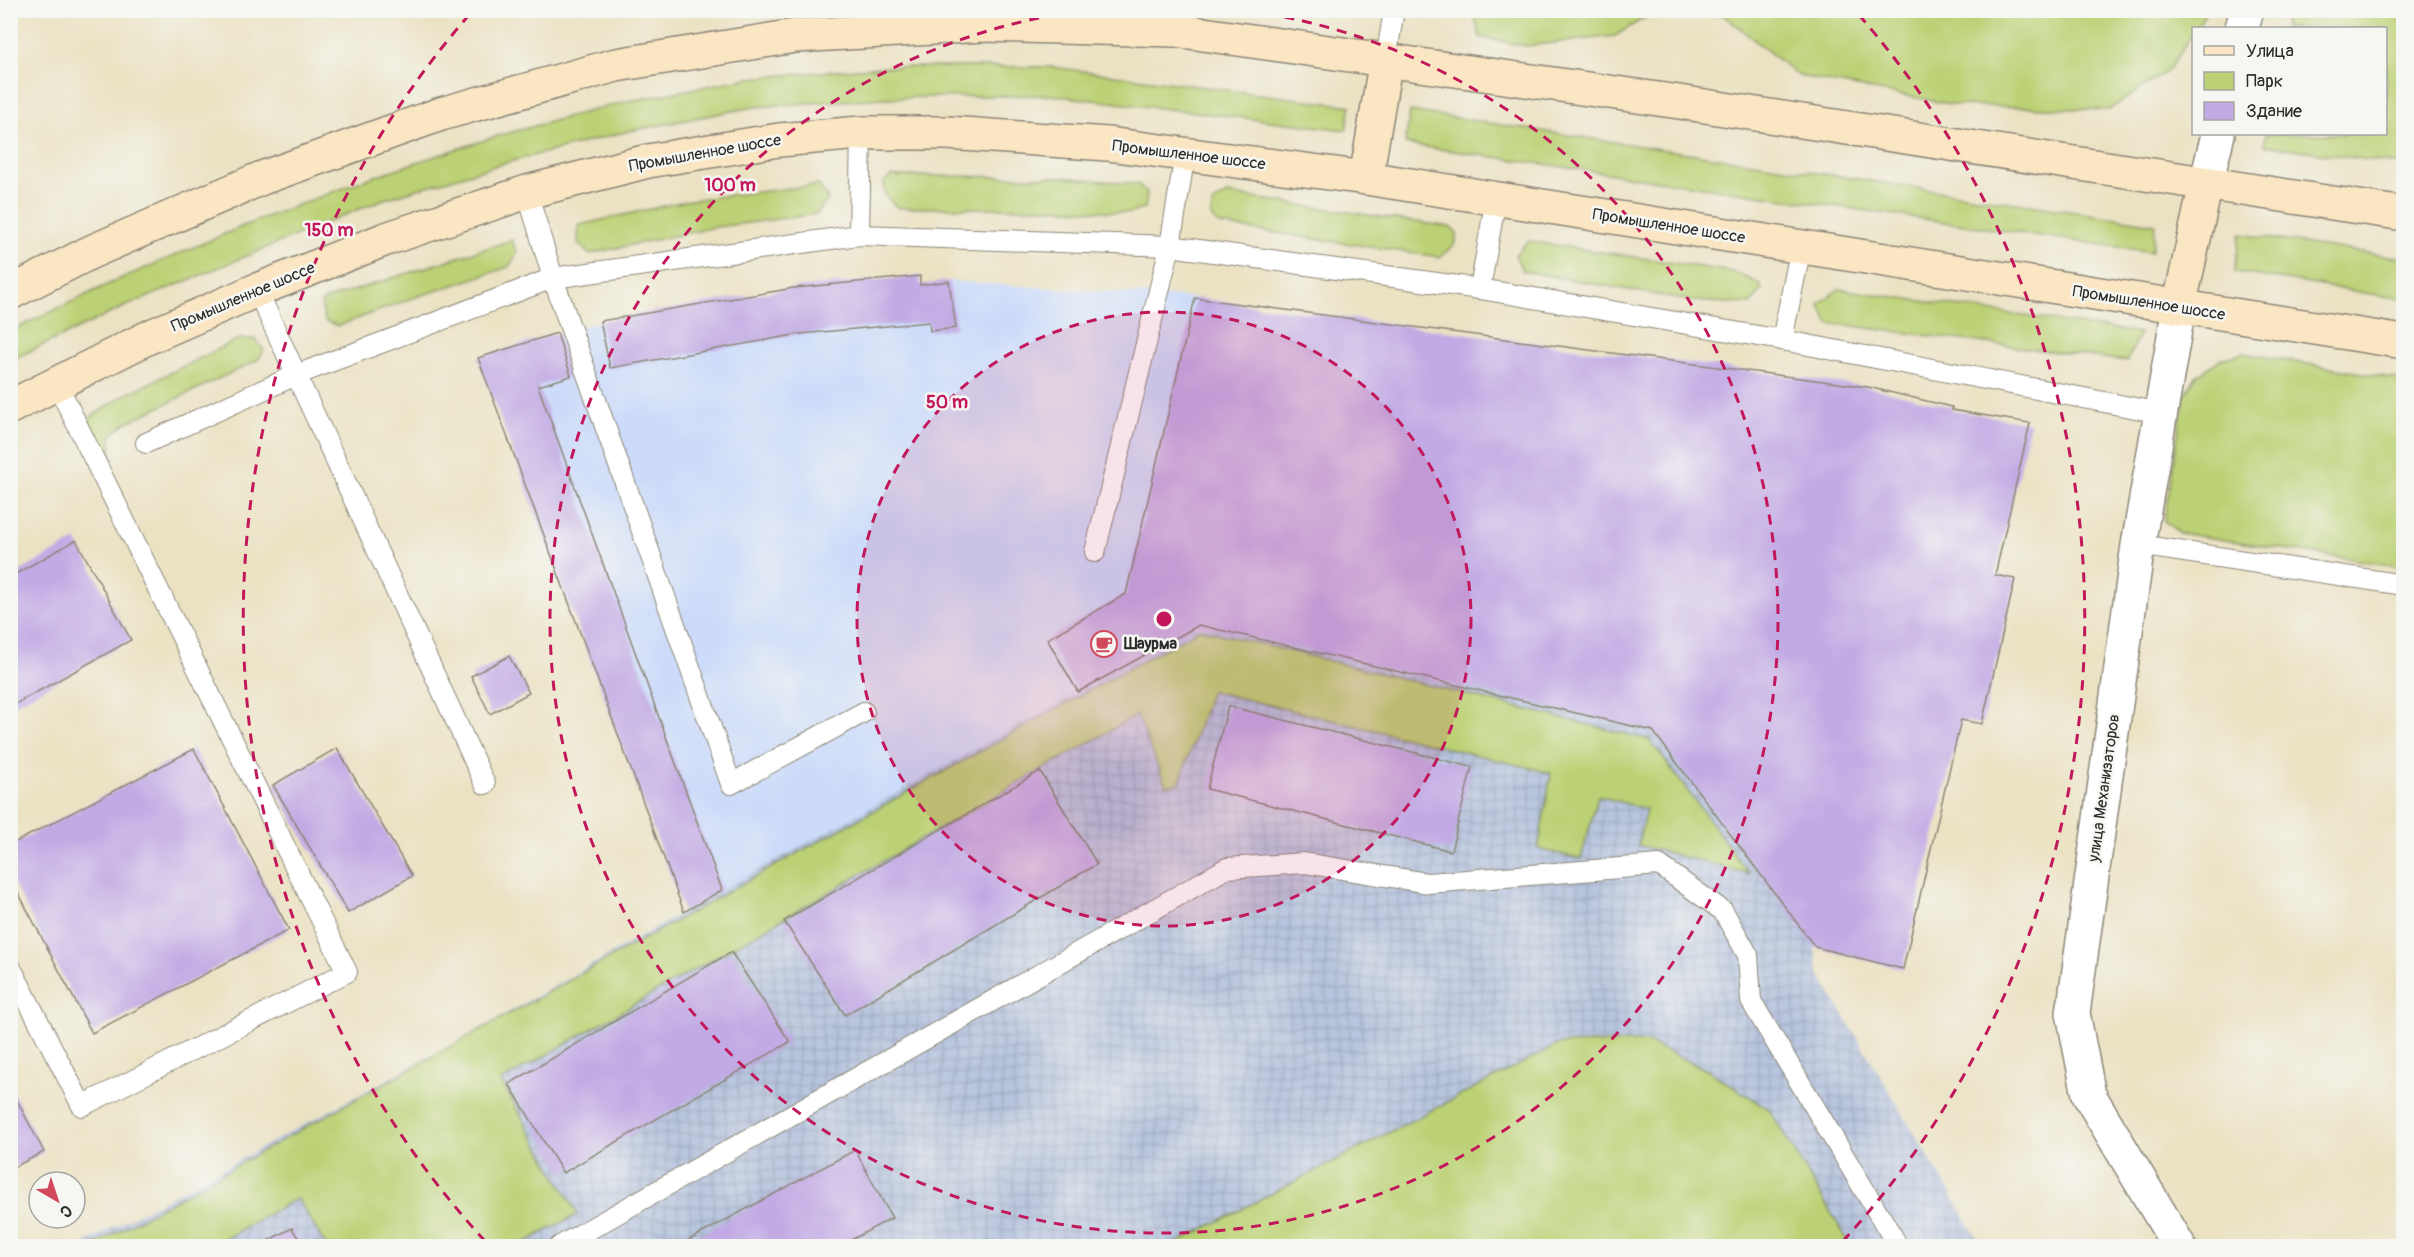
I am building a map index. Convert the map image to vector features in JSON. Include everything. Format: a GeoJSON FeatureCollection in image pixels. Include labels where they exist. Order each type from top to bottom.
{"type":"FeatureCollection","features":[{"type":"Feature","properties":{"kind":"main road"},"geometry":{"type":"LineString","coordinates":[[10,293],[91,252],[262,178],[441,114],[616,65],[795,36],[984,26],[1175,30],[1679,102],[2403,214]]}},
{"type":"Feature","properties":{"kind":"main road"},"geometry":{"type":"LineString","coordinates":[[1366,178],[1386,59]]}},
{"type":"Feature","properties":{"kind":"main road","name":"Промышленное шоссе"},"geometry":{"type":"LineString","coordinates":[[10,407],[149,337],[257,290],[386,238],[527,192],[648,161],[779,140],[861,133],[947,133],[1108,144],[1366,178],[2403,342]]}},
{"type":"Feature","properties":{"kind":"main road"},"geometry":{"type":"LineString","coordinates":[[2179,308],[2206,184]]}},
{"type":"Feature","properties":{"kind":"street"},"geometry":{"type":"LineString","coordinates":[[2242,27],[2247,10]]}},
{"type":"Feature","properties":{"kind":"street"},"geometry":{"type":"LineString","coordinates":[[2206,184],[2218,135]]}},
{"type":"Feature","properties":{"kind":"street","name":"улица Механизаторов"},"geometry":{"type":"LineString","coordinates":[[2179,308],[2138,544],[2073,1013],[2089,1095],[2179,1246]]}},
{"type":"Feature","properties":{"kind":"lane"},"geometry":{"type":"LineString","coordinates":[[1386,59],[1394,10]]}},
{"type":"Feature","properties":{"kind":"lane"},"geometry":{"type":"LineString","coordinates":[[860,235],[861,133]]}},
{"type":"Feature","properties":{"kind":"lane"},"geometry":{"type":"LineString","coordinates":[[1095,552],[1170,246],[1185,154]]}},
{"type":"Feature","properties":{"kind":"lane"},"geometry":{"type":"LineString","coordinates":[[527,192],[553,278],[731,784],[864,712]]}},
{"type":"Feature","properties":{"kind":"lane"},"geometry":{"type":"LineString","coordinates":[[1480,289],[1496,198]]}},
{"type":"Feature","properties":{"kind":"lane"},"geometry":{"type":"LineString","coordinates":[[146,443],[296,375],[553,278],[860,235],[1170,246],[1480,289],[1782,340],[2161,413]]}},
{"type":"Feature","properties":{"kind":"lane"},"geometry":{"type":"LineString","coordinates":[[1782,340],[1801,247]]}},
{"type":"Feature","properties":{"kind":"lane"},"geometry":{"type":"LineString","coordinates":[[257,290],[485,784]]}},
{"type":"Feature","properties":{"kind":"lane"},"geometry":{"type":"LineString","coordinates":[[10,966],[82,1106],[347,972],[57,384]]}},
{"type":"Feature","properties":{"kind":"lane"},"geometry":{"type":"LineString","coordinates":[[2138,544],[2403,585]]}},
{"type":"Feature","properties":{"kind":"lane"},"geometry":{"type":"LineString","coordinates":[[560,1246],[1227,868],[1304,862],[1428,883],[1659,865],[1723,911],[1748,955],[1751,1001],[1898,1246]]}},
{"type":"Feature","properties":{"kind":"shaded area"},"geometry":{"type":"Polygon","coordinates":[[[920,276],[921,285],[949,281],[1195,298],[1722,367],[1868,387],[1952,407],[1952,410],[2030,423],[1995,575],[2015,579],[1982,724],[1961,721],[1903,969],[1815,947],[1653,731],[1199,625],[684,912],[478,358],[600,321],[794,288],[920,276]]]}},
{"type":"Feature","properties":{"kind":"shaded area"},"geometry":{"type":"Polygon","coordinates":[[[1199,625],[1653,731],[1815,947],[1818,972],[1982,1246],[79,1246],[453,1044],[722,890],[1199,625]]]}},
{"type":"Feature","properties":{"kind":"green space"},"geometry":{"type":"Polygon","coordinates":[[[1473,10],[1656,11],[1615,36],[1526,46],[1480,37],[1473,10]]]}},
{"type":"Feature","properties":{"kind":"green space"},"geometry":{"type":"Polygon","coordinates":[[[1685,11],[2207,11],[2197,27],[2192,27],[2192,34],[2169,70],[2109,110],[1955,105],[1799,76],[1723,15],[1685,11]]]}},
{"type":"Feature","properties":{"kind":"green space"},"geometry":{"type":"Polygon","coordinates":[[[2287,11],[2403,11],[2403,165],[2264,145],[2266,135],[2387,135],[2387,27],[2284,27],[2287,11]]]}},
{"type":"Feature","properties":{"kind":"green space"},"geometry":{"type":"Polygon","coordinates":[[[881,67],[1052,67],[1351,106],[1346,130],[1050,95],[884,98],[753,107],[629,131],[505,163],[381,200],[124,307],[11,360],[11,331],[113,282],[248,224],[375,176],[497,136],[624,102],[749,78],[881,67]]]}},
{"type":"Feature","properties":{"kind":"green space"},"geometry":{"type":"Polygon","coordinates":[[[1410,111],[2155,224],[2152,252],[1405,144],[1410,111]]]}},
{"type":"Feature","properties":{"kind":"green space"},"geometry":{"type":"Polygon","coordinates":[[[891,176],[1060,177],[1138,184],[1147,193],[1145,208],[1131,213],[1050,208],[898,208],[885,196],[884,182],[891,176]]]}},
{"type":"Feature","properties":{"kind":"green space"},"geometry":{"type":"Polygon","coordinates":[[[819,185],[828,199],[817,214],[716,227],[589,254],[578,243],[579,225],[690,200],[819,185]]]}},
{"type":"Feature","properties":{"kind":"green space"},"geometry":{"type":"Polygon","coordinates":[[[1226,194],[1450,227],[1457,234],[1454,245],[1440,257],[1220,225],[1211,217],[1212,204],[1226,194]]]}},
{"type":"Feature","properties":{"kind":"green space"},"geometry":{"type":"Polygon","coordinates":[[[2240,234],[2403,258],[2403,299],[2234,272],[2240,234]]]}},
{"type":"Feature","properties":{"kind":"green space"},"geometry":{"type":"Polygon","coordinates":[[[512,240],[517,253],[509,267],[410,299],[338,326],[325,321],[321,303],[327,299],[512,240]]]}},
{"type":"Feature","properties":{"kind":"green space"},"geometry":{"type":"Polygon","coordinates":[[[1528,241],[1734,272],[1760,284],[1762,290],[1750,304],[1691,301],[1523,271],[1515,255],[1528,241]]]}},
{"type":"Feature","properties":{"kind":"green space"},"geometry":{"type":"Polygon","coordinates":[[[1839,289],[2140,333],[2127,361],[1828,323],[1819,304],[1839,289]]]}},
{"type":"Feature","properties":{"kind":"green space"},"geometry":{"type":"Polygon","coordinates":[[[239,339],[255,339],[264,350],[258,360],[126,423],[111,435],[113,459],[103,466],[88,427],[91,417],[121,397],[239,339]]]}},
{"type":"Feature","properties":{"kind":"green space"},"geometry":{"type":"Polygon","coordinates":[[[2243,353],[2403,380],[2403,567],[2179,533],[2164,521],[2184,397],[2196,376],[2221,359],[2243,353]]]}},
{"type":"Feature","properties":{"kind":"green space"},"geometry":{"type":"Polygon","coordinates":[[[1200,629],[1650,740],[1749,874],[1638,845],[1646,809],[1598,796],[1581,859],[1538,849],[1551,773],[1211,691],[1179,783],[1166,786],[1137,715],[501,1081],[578,1214],[518,1246],[326,1246],[297,1198],[212,1246],[92,1246],[1200,629]]]}},
{"type":"Feature","properties":{"kind":"green space"},"geometry":{"type":"Polygon","coordinates":[[[1647,1042],[1707,1070],[1769,1109],[1851,1246],[1171,1246],[1559,1044],[1647,1042]]]}},
{"type":"Feature","properties":{"kind":"building"},"geometry":{"type":"Polygon","coordinates":[[[920,276],[920,285],[949,281],[956,328],[930,331],[929,322],[800,334],[610,368],[600,321],[794,288],[920,276]]]}},
{"type":"Feature","properties":{"kind":"building"},"geometry":{"type":"Polygon","coordinates":[[[1195,298],[1868,387],[1952,407],[1952,410],[2030,423],[1995,575],[2015,579],[1982,724],[1961,720],[1903,969],[1815,947],[1653,731],[1199,625],[1078,692],[1047,639],[1126,594],[1195,298]]]}},
{"type":"Feature","properties":{"kind":"building"},"geometry":{"type":"Polygon","coordinates":[[[557,333],[571,376],[538,386],[722,890],[684,912],[478,358],[557,333]]]}},
{"type":"Feature","properties":{"kind":"building"},"geometry":{"type":"Polygon","coordinates":[[[76,540],[131,640],[10,707],[10,577],[76,540]]]}},
{"type":"Feature","properties":{"kind":"building"},"geometry":{"type":"Polygon","coordinates":[[[509,656],[529,693],[490,714],[471,676],[509,656]]]}},
{"type":"Feature","properties":{"kind":"building"},"geometry":{"type":"Polygon","coordinates":[[[1228,706],[1472,767],[1451,851],[1207,789],[1228,706]]]}},
{"type":"Feature","properties":{"kind":"building"},"geometry":{"type":"Polygon","coordinates":[[[337,748],[412,876],[348,913],[273,785],[337,748]]]}},
{"type":"Feature","properties":{"kind":"building"},"geometry":{"type":"Polygon","coordinates":[[[194,749],[289,930],[92,1033],[10,877],[10,845],[194,749]]]}},
{"type":"Feature","properties":{"kind":"building"},"geometry":{"type":"Polygon","coordinates":[[[1040,771],[1097,864],[845,1015],[784,921],[1040,771]]]}},
{"type":"Feature","properties":{"kind":"building"},"geometry":{"type":"Polygon","coordinates":[[[731,952],[790,1042],[563,1173],[509,1084],[731,952]]]}},
{"type":"Feature","properties":{"kind":"building"},"geometry":{"type":"Polygon","coordinates":[[[10,1087],[44,1152],[10,1169],[10,1087]]]}},
{"type":"Feature","properties":{"kind":"building"},"geometry":{"type":"Polygon","coordinates":[[[855,1150],[892,1218],[840,1246],[678,1246],[855,1150]]]}},
{"type":"Feature","properties":{"kind":"building"},"geometry":{"type":"Polygon","coordinates":[[[292,1228],[303,1246],[258,1246],[292,1228]]]}},
{"type":"Feature","properties":{"kind":"place","name":"Шаурма"},"geometry":{"type":"Point","coordinates":[1104,644]}}]}
